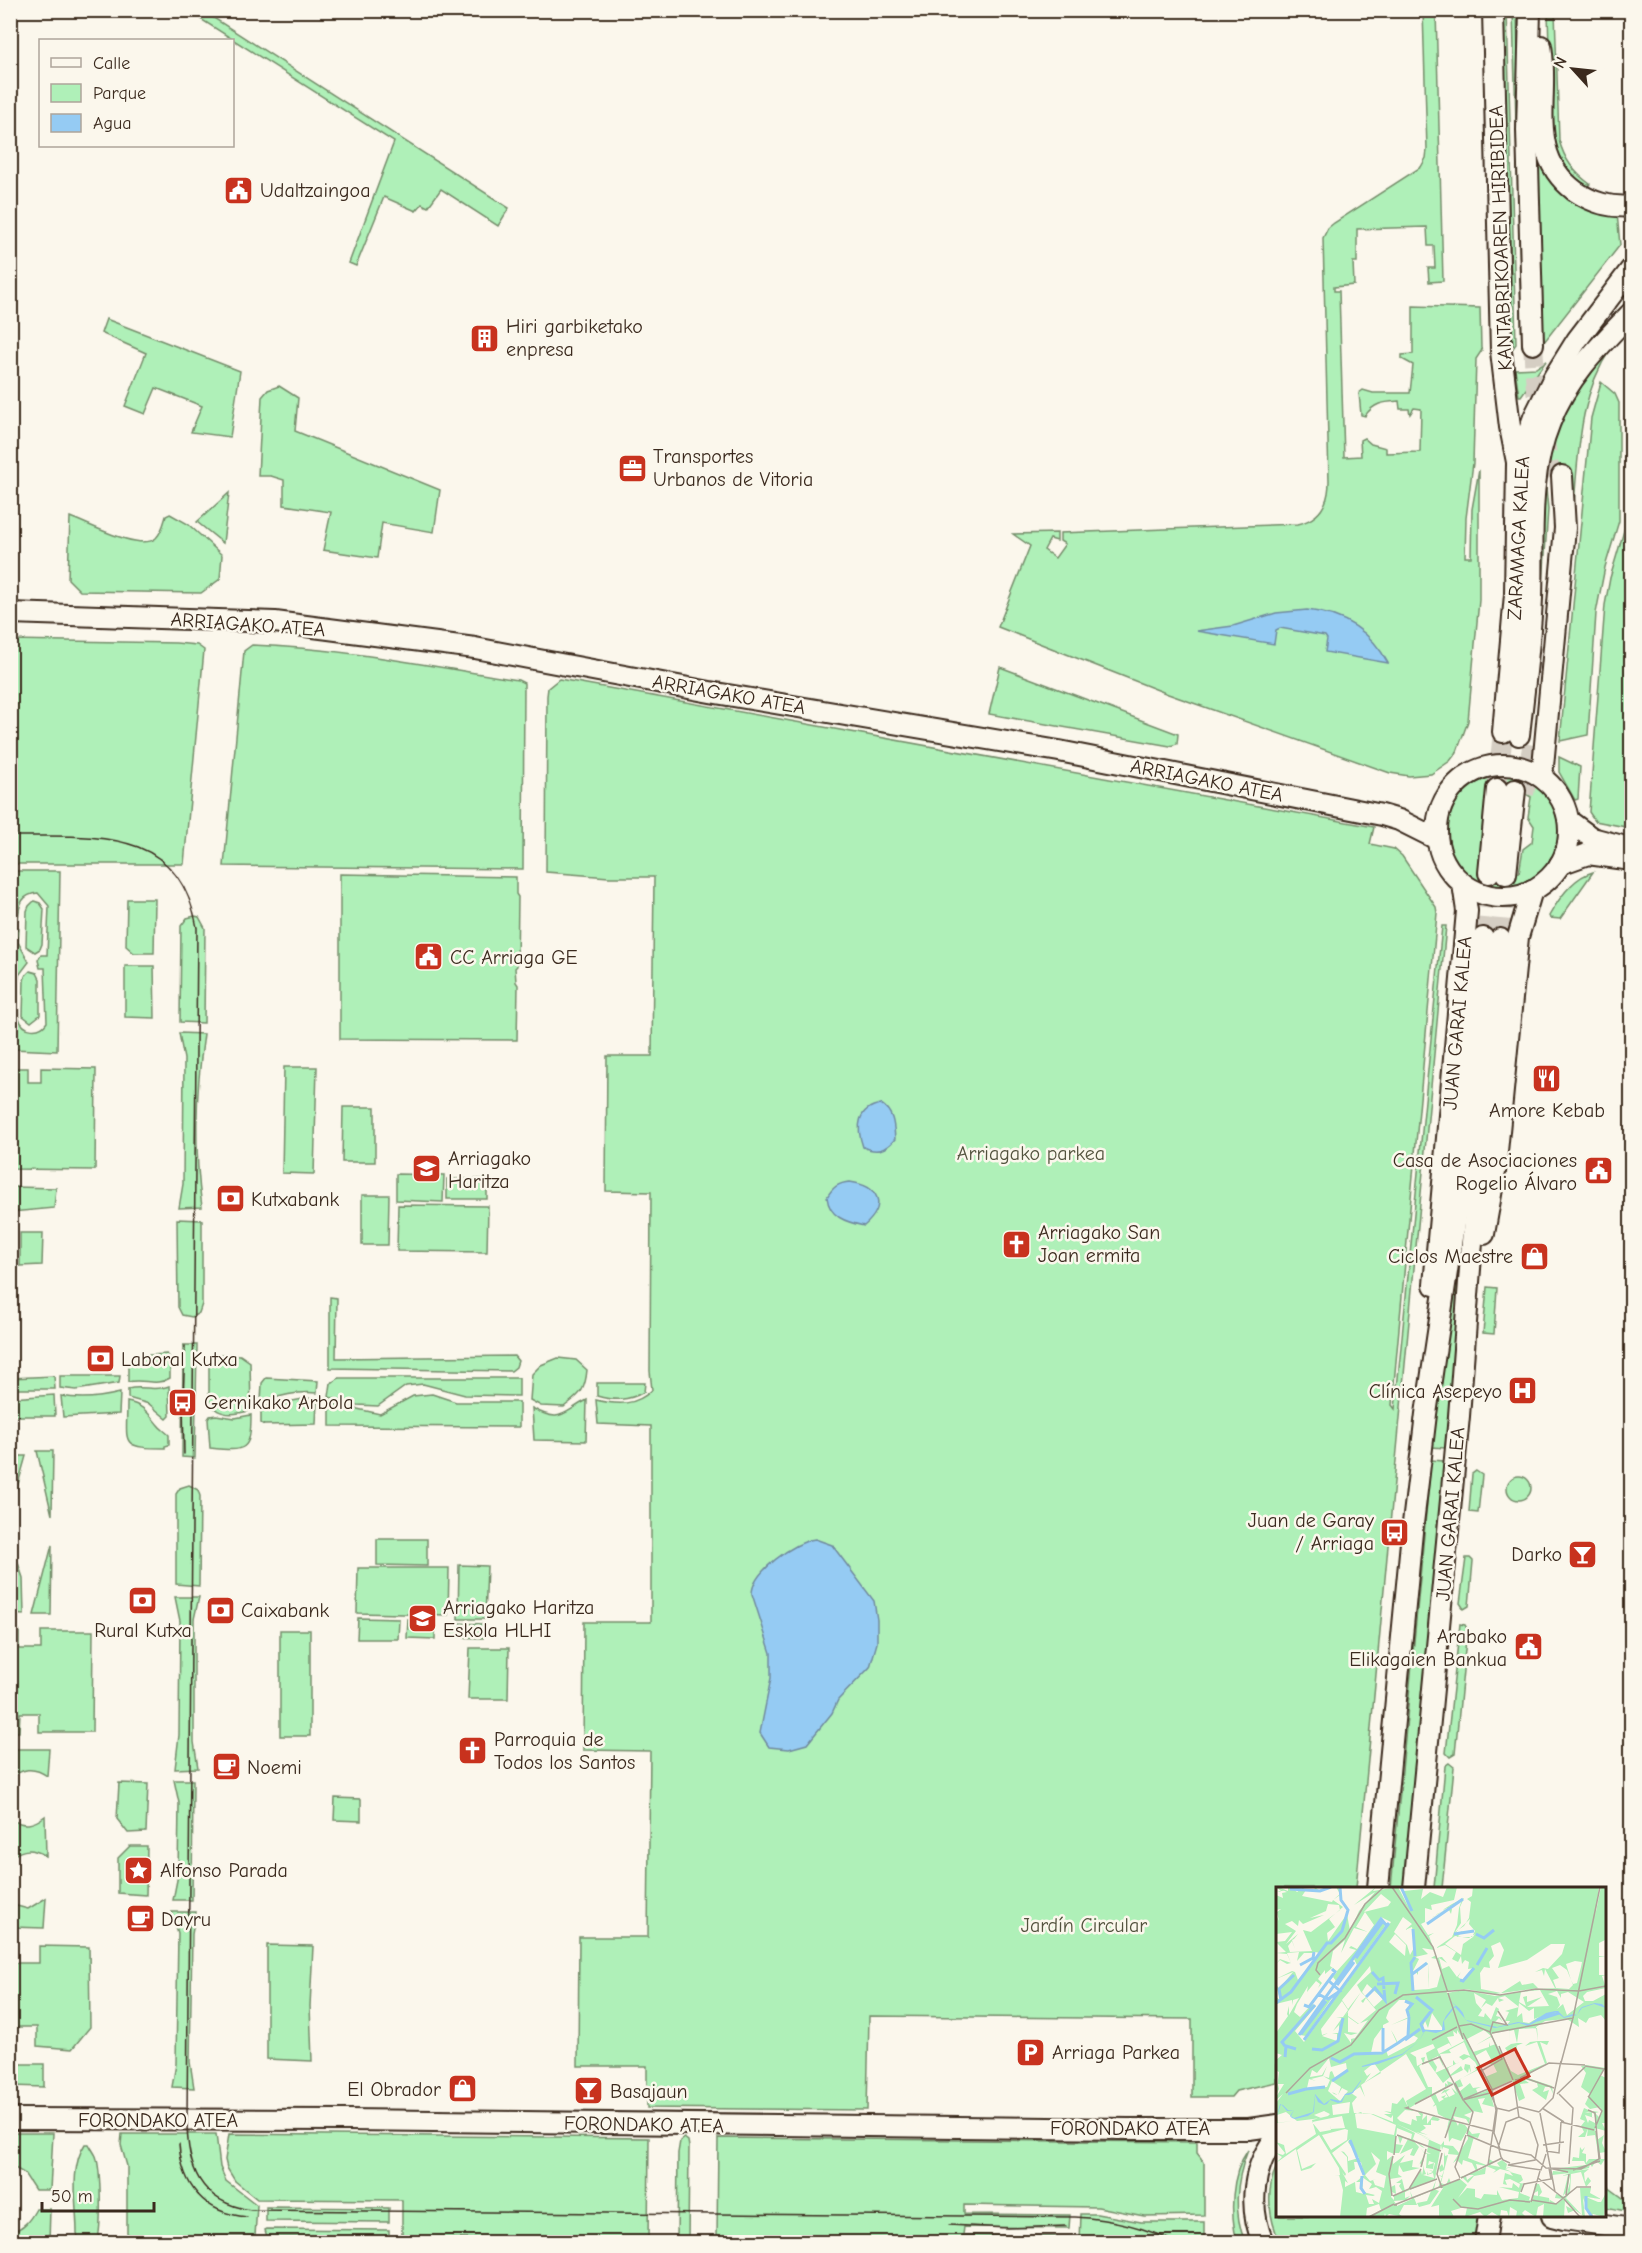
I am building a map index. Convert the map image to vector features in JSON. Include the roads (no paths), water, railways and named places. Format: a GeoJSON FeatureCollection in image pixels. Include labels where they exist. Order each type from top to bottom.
{"type":"FeatureCollection","features":[{"type":"Feature","properties":{"kind":"main road","name":"KANTABRIKOAREN HIRIBIDEA"},"geometry":{"type":"LineString","coordinates":[[1493,10],[1501,351],[1517,464]]}},
{"type":"Feature","properties":{"kind":"main road","name":"KANTABRIKOAREN HIRIBIDEA"},"geometry":{"type":"LineString","coordinates":[[1530,10],[1527,130],[1533,344]]}},
{"type":"Feature","properties":{"kind":"main road"},"geometry":{"type":"LineString","coordinates":[[1534,10],[1542,55],[1542,128],[1551,164],[1566,183],[1590,200],[1610,206],[1632,206]]}},
{"type":"Feature","properties":{"kind":"main road","name":"ZARAMAGA KALEA"},"geometry":{"type":"LineString","coordinates":[[1518,734],[1515,594],[1517,464],[1531,425],[1554,377],[1577,340],[1632,268]]}},
{"type":"Feature","properties":{"kind":"main road","name":"ZARAMAGA KALEA"},"geometry":{"type":"LineString","coordinates":[[1518,734],[1532,602],[1533,487],[1540,452],[1550,420],[1565,392],[1591,357],[1632,312]]}},
{"type":"Feature","properties":{"kind":"main road","name":"ZARAMAGA KALEA"},"geometry":{"type":"LineString","coordinates":[[1518,734],[1552,551],[1557,477],[1565,528],[1542,777]]}},
{"type":"Feature","properties":{"kind":"main road","name":"ARRIAGAKO ATEA"},"geometry":{"type":"LineString","coordinates":[[10,613],[274,622],[475,648],[710,692],[1085,756],[1382,815],[1399,820],[1437,839]]}},
{"type":"Feature","properties":{"kind":"main road"},"geometry":{"type":"LineString","coordinates":[[1509,764],[1526,768],[1542,777],[1563,801],[1569,821],[1568,843],[1560,864],[1545,882],[1515,896],[1497,897],[1479,893],[1463,884],[1446,864],[1437,839],[1438,816],[1446,796],[1463,778],[1491,765],[1509,764]]}},
{"type":"Feature","properties":{"kind":"main road"},"geometry":{"type":"LineString","coordinates":[[1512,791],[1520,814],[1503,861],[1512,791]]}},
{"type":"Feature","properties":{"kind":"main road"},"geometry":{"type":"LineString","coordinates":[[1569,821],[1592,838],[1632,848]]}},
{"type":"Feature","properties":{"kind":"main road"},"geometry":{"type":"LineString","coordinates":[[1560,864],[1588,854],[1632,860]]}},
{"type":"Feature","properties":{"kind":"main road","name":"JUAN GARAI KALEA"},"geometry":{"type":"LineString","coordinates":[[1426,1414],[1437,1248],[1467,911],[1463,884]]}},
{"type":"Feature","properties":{"kind":"main road","name":"JUAN GARAI KALEA"},"geometry":{"type":"LineString","coordinates":[[1464,1354],[1495,1172],[1518,938],[1532,890]]}},
{"type":"Feature","properties":{"kind":"main road","name":"JUAN GARAI KALEA"},"geometry":{"type":"LineString","coordinates":[[1378,1887],[1412,1532],[1426,1414],[1461,1176],[1492,938],[1464,1354],[1414,1887]]}},
{"type":"Feature","properties":{"kind":"main road","name":"FORONDAKO ATEA"},"geometry":{"type":"LineString","coordinates":[[10,2119],[349,2120],[1116,2129],[1250,2129],[1276,2125]]}},
{"type":"Feature","properties":{"kind":"main road"},"geometry":{"type":"LineString","coordinates":[[1263,2242],[1254,2213],[1255,2182],[1266,2152],[1276,2138]]}},
{"type":"Feature","properties":{"kind":"main road"},"geometry":{"type":"LineString","coordinates":[[1485,2242],[1489,2217]]}},
{"type":"Feature","properties":{"kind":"main road"},"geometry":{"type":"LineString","coordinates":[[1556,2217],[1632,2229]]}},
{"type":"Feature","properties":{"kind":"water"},"geometry":{"type":"Polygon","coordinates":[[[1307,610],[1332,615],[1355,626],[1373,642],[1388,663],[1325,652],[1327,639],[1325,636],[1280,628],[1276,630],[1274,644],[1196,631],[1233,626],[1276,613],[1307,610]]]}},
{"type":"Feature","properties":{"kind":"water"},"geometry":{"type":"Polygon","coordinates":[[[881,1104],[891,1115],[895,1139],[880,1150],[872,1150],[863,1147],[859,1132],[860,1120],[867,1110],[881,1104]]]}},
{"type":"Feature","properties":{"kind":"water"},"geometry":{"type":"Polygon","coordinates":[[[850,1182],[868,1188],[877,1198],[876,1211],[864,1226],[840,1218],[828,1204],[827,1197],[834,1188],[842,1183],[850,1182]]]}},
{"type":"Feature","properties":{"kind":"water"},"geometry":{"type":"Polygon","coordinates":[[[815,1539],[832,1545],[874,1601],[877,1643],[870,1667],[838,1700],[832,1713],[807,1744],[789,1749],[769,1747],[760,1733],[771,1678],[771,1653],[752,1594],[759,1577],[776,1559],[796,1546],[815,1539]]]}},
{"type":"Feature","properties":{"kind":"tunnel"},"geometry":{"type":"LineString","coordinates":[[1533,344],[1536,390],[1551,478]]}},
{"type":"Feature","properties":{"kind":"tunnel"},"geometry":{"type":"LineString","coordinates":[[1497,789],[1503,732]]}},
{"type":"Feature","properties":{"kind":"tunnel"},"geometry":{"type":"LineString","coordinates":[[1524,794],[1534,736]]}},
{"type":"Feature","properties":{"kind":"tunnel"},"geometry":{"type":"LineString","coordinates":[[1483,938],[1489,873]]}},
{"type":"Feature","properties":{"kind":"tunnel"},"geometry":{"type":"LineString","coordinates":[[1500,939],[1506,874]]}},
{"type":"Feature","properties":{"kind":"tram line"},"geometry":{"type":"LineString","coordinates":[[10,836],[100,838],[128,843],[152,853],[172,870],[187,894],[197,928],[187,2120],[190,2153],[194,2167],[208,2190],[233,2206],[251,2210],[1075,2217],[1126,2224],[1174,2242]]}},
{"type":"Feature","properties":{"kind":"tram line"},"geometry":{"type":"LineString","coordinates":[[184,1454],[185,1346]]}},
{"type":"Feature","properties":{"kind":"tram line"},"geometry":{"type":"LineString","coordinates":[[179,2144],[185,2173],[198,2195],[219,2210],[247,2217]]}},
{"type":"Feature","properties":{"kind":"tram line"},"geometry":{"type":"LineString","coordinates":[[949,2225],[1007,2228],[1066,2226]]}},
{"type":"Feature","properties":{"kind":"place","name":"Udaltzaingoa"},"geometry":{"type":"Point","coordinates":[239,190]}},
{"type":"Feature","properties":{"kind":"place","name":"Hiri garbiketako enpresa"},"geometry":{"type":"Point","coordinates":[485,338]}},
{"type":"Feature","properties":{"kind":"place","name":"Transportes Urbanos de Vitoria"},"geometry":{"type":"Point","coordinates":[632,468]}},
{"type":"Feature","properties":{"kind":"place","name":"CC Arriaga GE"},"geometry":{"type":"Point","coordinates":[429,957]}},
{"type":"Feature","properties":{"kind":"place","name":"Amore Kebab"},"geometry":{"type":"Point","coordinates":[1547,1079]}},
{"type":"Feature","properties":{"kind":"place","name":"Arriagako Haritza"},"geometry":{"type":"Point","coordinates":[427,1169]}},
{"type":"Feature","properties":{"kind":"place","name":"Casa de Asociaciones Rogelio Álvaro"},"geometry":{"type":"Point","coordinates":[1598,1171]}},
{"type":"Feature","properties":{"kind":"place","name":"Kutxabank"},"geometry":{"type":"Point","coordinates":[230,1199]}},
{"type":"Feature","properties":{"kind":"place","name":"Arriagako San Joan ermita"},"geometry":{"type":"Point","coordinates":[1017,1244]}},
{"type":"Feature","properties":{"kind":"place","name":"Ciclos Maestre"},"geometry":{"type":"Point","coordinates":[1534,1256]}},
{"type":"Feature","properties":{"kind":"place","name":"Laboral Kutxa"},"geometry":{"type":"Point","coordinates":[100,1359]}},
{"type":"Feature","properties":{"kind":"place","name":"Clínica Asepeyo"},"geometry":{"type":"Point","coordinates":[1523,1391]}},
{"type":"Feature","properties":{"kind":"place","name":"Gernikako Arbola"},"geometry":{"type":"Point","coordinates":[183,1402]}},
{"type":"Feature","properties":{"kind":"place","name":"Juan de Garay / Arriaga"},"geometry":{"type":"Point","coordinates":[1395,1532]}},
{"type":"Feature","properties":{"kind":"place","name":"Darko"},"geometry":{"type":"Point","coordinates":[1583,1554]}},
{"type":"Feature","properties":{"kind":"place","name":"Rural Kutxa"},"geometry":{"type":"Point","coordinates":[143,1600]}},
{"type":"Feature","properties":{"kind":"place","name":"Caixabank"},"geometry":{"type":"Point","coordinates":[220,1610]}},
{"type":"Feature","properties":{"kind":"place","name":"Arriagako Haritza Eskola HLHI"},"geometry":{"type":"Point","coordinates":[422,1619]}},
{"type":"Feature","properties":{"kind":"place","name":"Arabako Elikagaien Bankua"},"geometry":{"type":"Point","coordinates":[1528,1647]}},
{"type":"Feature","properties":{"kind":"place","name":"Parroquia de Todos los Santos"},"geometry":{"type":"Point","coordinates":[473,1751]}},
{"type":"Feature","properties":{"kind":"place","name":"Noemi"},"geometry":{"type":"Point","coordinates":[226,1767]}},
{"type":"Feature","properties":{"kind":"place","name":"Alfonso Parada"},"geometry":{"type":"Point","coordinates":[139,1870]}},
{"type":"Feature","properties":{"kind":"place","name":"Dayru"},"geometry":{"type":"Point","coordinates":[140,1919]}},
{"type":"Feature","properties":{"kind":"place","name":"Arriaga Parkea"},"geometry":{"type":"Point","coordinates":[1031,2052]}},
{"type":"Feature","properties":{"kind":"place","name":"El Obrador"},"geometry":{"type":"Point","coordinates":[462,2089]}},
{"type":"Feature","properties":{"kind":"place","name":"Basajaun"},"geometry":{"type":"Point","coordinates":[589,2091]}},
{"type":"Feature","properties":{"kind":"park label","name":"Arriagako parkea"},"geometry":{"type":"Point","coordinates":[1031,1153]}},
{"type":"Feature","properties":{"kind":"park label","name":"Jardín Circular"},"geometry":{"type":"Point","coordinates":[1084,1925]}}]}
